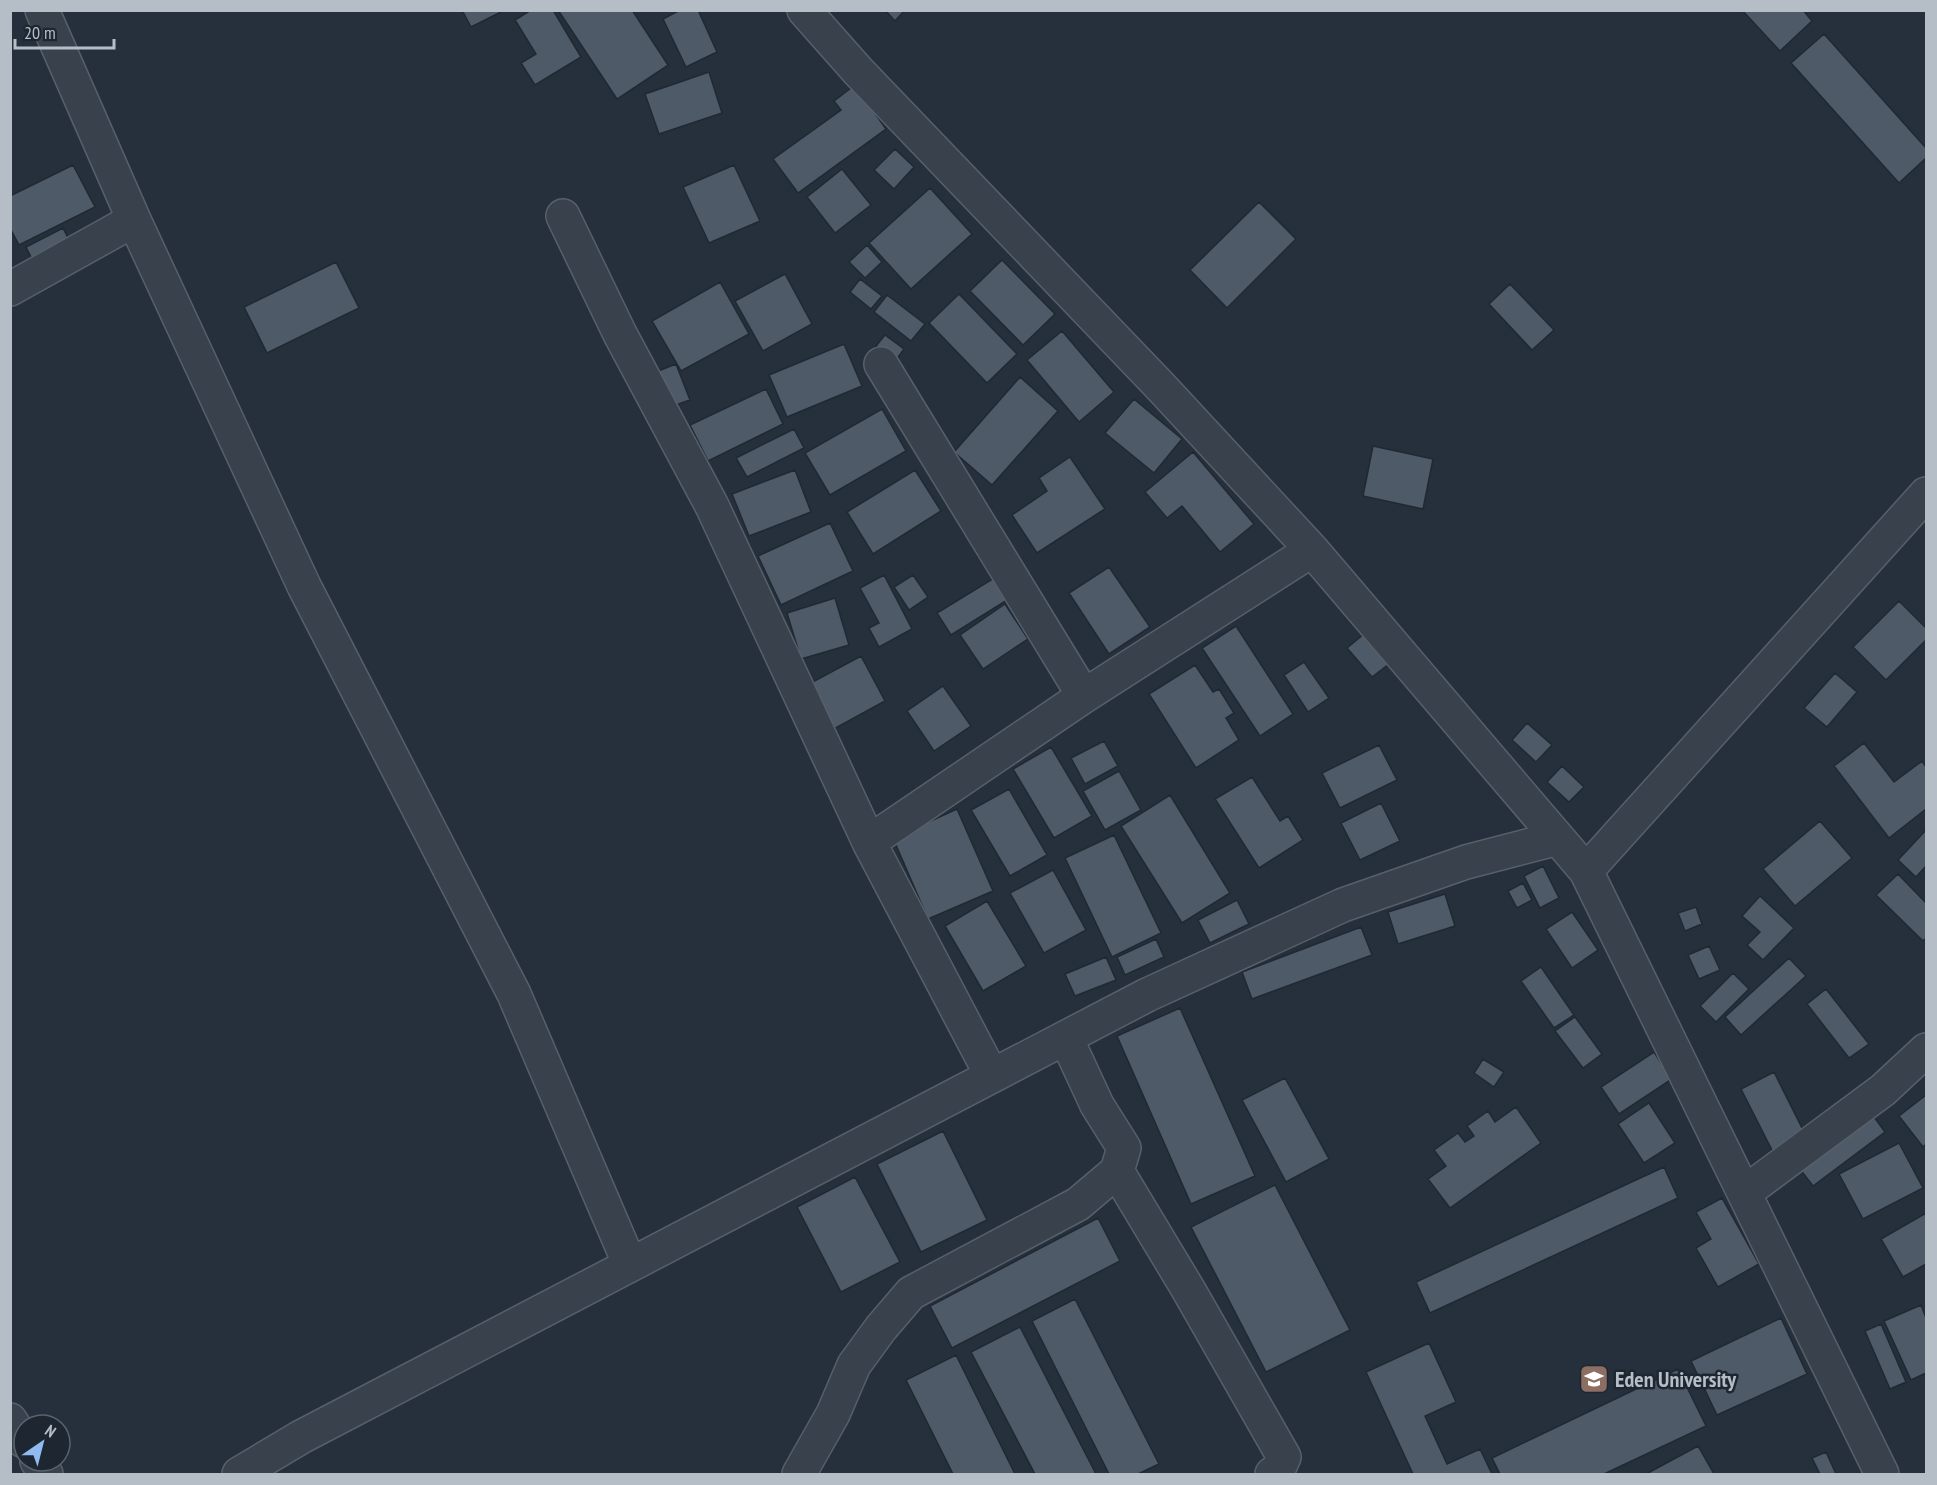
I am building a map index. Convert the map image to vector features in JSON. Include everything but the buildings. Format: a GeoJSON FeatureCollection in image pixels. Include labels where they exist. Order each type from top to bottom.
{"type":"FeatureCollection","features":[{"type":"Feature","properties":{"kind":"street"},"geometry":{"type":"LineString","coordinates":[[42,10],[134,220],[304,586],[514,994],[630,1265]]}},
{"type":"Feature","properties":{"kind":"street"},"geometry":{"type":"LineString","coordinates":[[804,10],[858,71],[1162,388],[1312,550],[1586,871],[1882,1474]]}},
{"type":"Feature","properties":{"kind":"street"},"geometry":{"type":"LineString","coordinates":[[563,216],[620,334],[712,506],[869,842],[992,1076]]}},
{"type":"Feature","properties":{"kind":"street"},"geometry":{"type":"LineString","coordinates":[[10,289],[134,220]]}},
{"type":"Feature","properties":{"kind":"street"},"geometry":{"type":"LineString","coordinates":[[881,364],[1084,696]]}},
{"type":"Feature","properties":{"kind":"street"},"geometry":{"type":"LineString","coordinates":[[1586,871],[1926,494]]}},
{"type":"Feature","properties":{"kind":"street"},"geometry":{"type":"LineString","coordinates":[[869,842],[1084,696],[1312,550]]}},
{"type":"Feature","properties":{"kind":"street"},"geometry":{"type":"LineString","coordinates":[[239,1474],[301,1437],[1147,995],[1343,905],[1466,862],[1557,838]]}},
{"type":"Feature","properties":{"kind":"street"},"geometry":{"type":"LineString","coordinates":[[799,1474],[832,1414],[854,1365],[911,1293],[1078,1204],[1117,1171],[1124,1148],[1097,1105],[1066,1038]]}},
{"type":"Feature","properties":{"kind":"street"},"geometry":{"type":"LineString","coordinates":[[1744,1193],[1883,1090],[1926,1050]]}},
{"type":"Feature","properties":{"kind":"street"},"geometry":{"type":"LineString","coordinates":[[1117,1171],[1284,1456],[1278,1470],[1272,1474]]}},
{"type":"Feature","properties":{"kind":"place","name":"Eden University"},"geometry":{"type":"Point","coordinates":[1594,1379]}}]}
